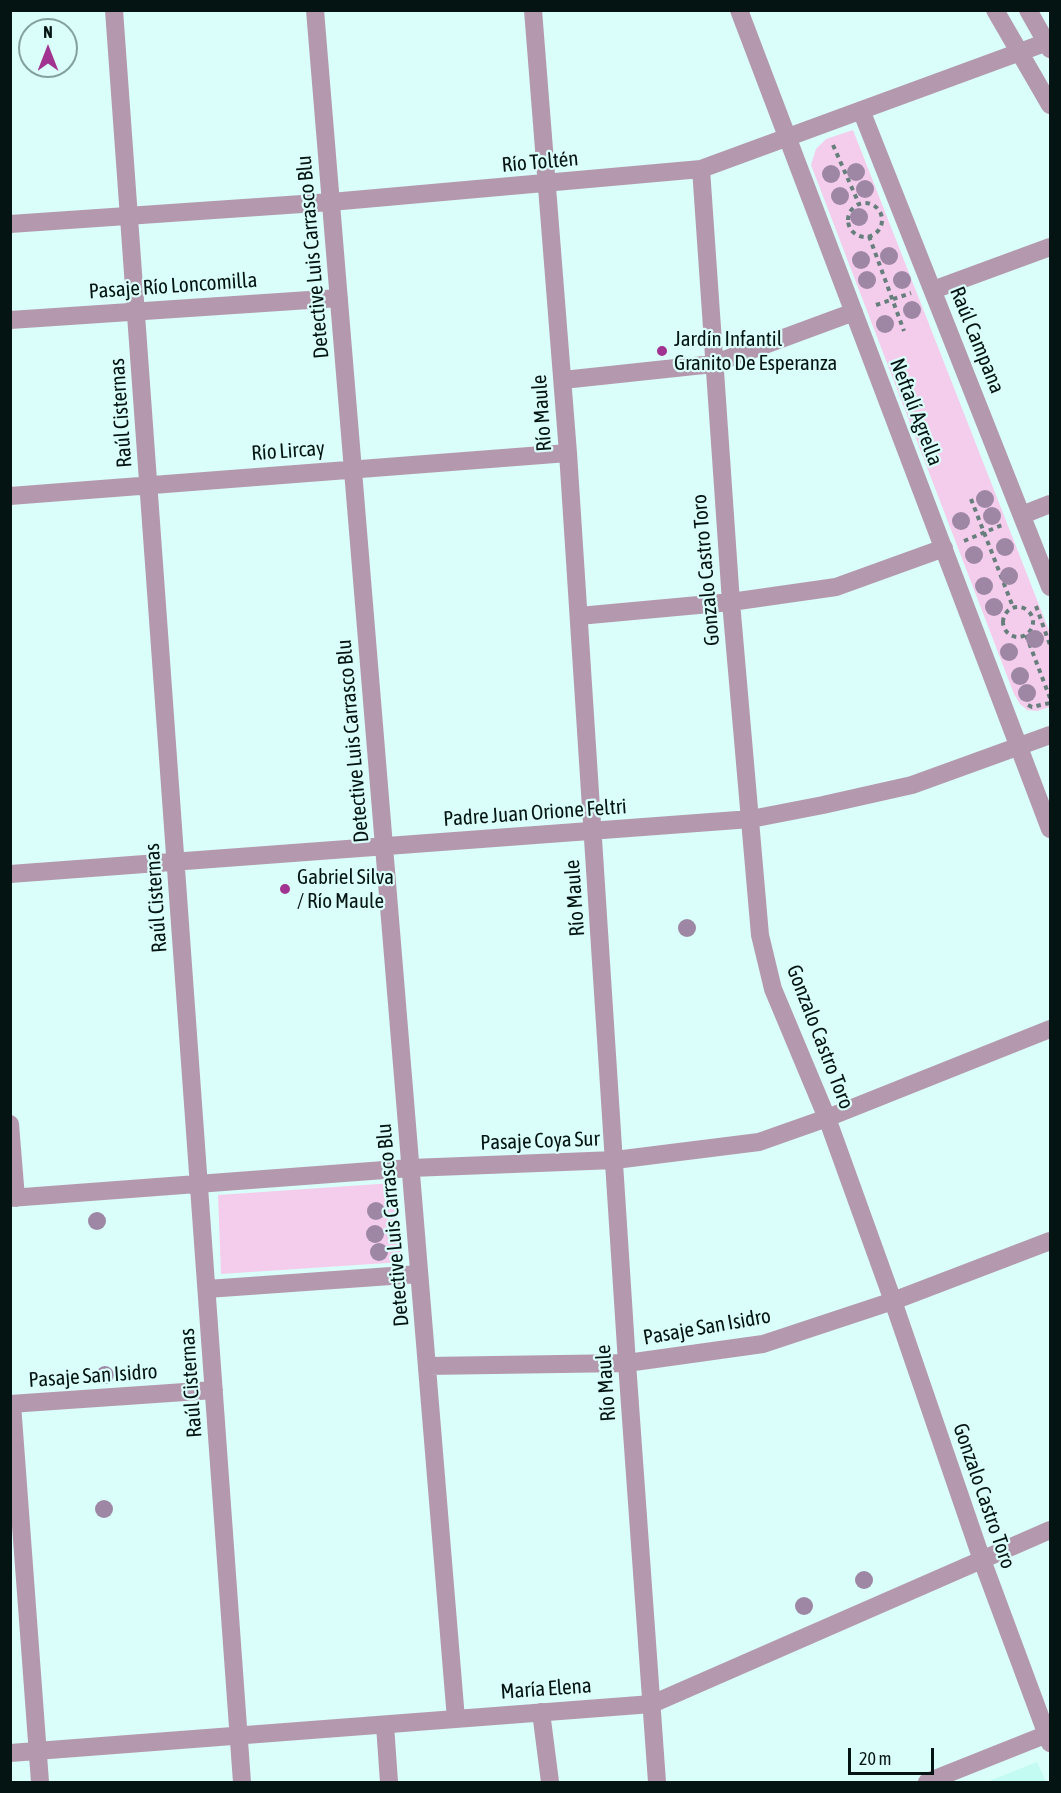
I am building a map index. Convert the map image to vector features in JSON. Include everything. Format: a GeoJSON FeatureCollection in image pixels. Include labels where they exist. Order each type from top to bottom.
{"type":"FeatureCollection","features":[{"type":"Feature","properties":{"kind":"street","name":"Raúl Cisternas"},"geometry":{"type":"LineString","coordinates":[[114,10],[242,1782]]}},
{"type":"Feature","properties":{"kind":"street","name":"Detective Luis Carrasco Blu"},"geometry":{"type":"LineString","coordinates":[[315,10],[456,1719]]}},
{"type":"Feature","properties":{"kind":"street","name":"Río Maule"},"geometry":{"type":"LineString","coordinates":[[533,10],[568,453],[627,1363],[657,1782]]}},
{"type":"Feature","properties":{"kind":"street","name":"Neftalí Agrella"},"geometry":{"type":"LineString","coordinates":[[739,10],[788,137],[862,310],[953,545],[1050,829]]}},
{"type":"Feature","properties":{"kind":"street"},"geometry":{"type":"LineString","coordinates":[[995,10],[1050,105]]}},
{"type":"Feature","properties":{"kind":"street"},"geometry":{"type":"LineString","coordinates":[[1028,10],[1049,44]]}},
{"type":"Feature","properties":{"kind":"street","name":"Río Toltén"},"geometry":{"type":"LineString","coordinates":[[10,224],[331,202],[700,169],[1019,52],[1049,44]]}},
{"type":"Feature","properties":{"kind":"street","name":"Raúl Campana"},"geometry":{"type":"LineString","coordinates":[[861,110],[1050,587]]}},
{"type":"Feature","properties":{"kind":"street","name":"Gonzalo Castro Toro"},"geometry":{"type":"LineString","coordinates":[[700,169],[730,602],[760,935],[773,988],[827,1118],[982,1560],[1049,1737]]}},
{"type":"Feature","properties":{"kind":"street"},"geometry":{"type":"LineString","coordinates":[[933,290],[1050,247]]}},
{"type":"Feature","properties":{"kind":"street","name":"Pasaje Río Loncomilla"},"geometry":{"type":"LineString","coordinates":[[10,320],[339,298]]}},
{"type":"Feature","properties":{"kind":"street"},"geometry":{"type":"LineString","coordinates":[[562,380],[713,364],[862,310]]}},
{"type":"Feature","properties":{"kind":"street","name":"Río Lircay"},"geometry":{"type":"LineString","coordinates":[[10,496],[568,453]]}},
{"type":"Feature","properties":{"kind":"street"},"geometry":{"type":"LineString","coordinates":[[1022,515],[1050,504]]}},
{"type":"Feature","properties":{"kind":"street"},"geometry":{"type":"LineString","coordinates":[[579,616],[730,602],[836,587],[953,545]]}},
{"type":"Feature","properties":{"kind":"street","name":"Padre Juan Orione Feltri"},"geometry":{"type":"LineString","coordinates":[[10,874],[751,819],[912,785],[1050,735]]}},
{"type":"Feature","properties":{"kind":"street","name":"Pasaje Coya Sur"},"geometry":{"type":"LineString","coordinates":[[13,1198],[411,1168],[615,1160],[759,1142],[827,1118],[1050,1029]]}},
{"type":"Feature","properties":{"kind":"street"},"geometry":{"type":"LineString","coordinates":[[10,1124],[13,1198]]}},
{"type":"Feature","properties":{"kind":"street","name":"Pasaje San Isidro"},"geometry":{"type":"LineString","coordinates":[[427,1366],[627,1363],[764,1344],[893,1301],[1050,1241]]}},
{"type":"Feature","properties":{"kind":"street"},"geometry":{"type":"LineString","coordinates":[[207,1289],[419,1274]]}},
{"type":"Feature","properties":{"kind":"street","name":"Pasaje San Isidro"},"geometry":{"type":"LineString","coordinates":[[11,1404],[214,1390]]}},
{"type":"Feature","properties":{"kind":"street"},"geometry":{"type":"LineString","coordinates":[[11,1404],[16,1545],[40,1782]]}},
{"type":"Feature","properties":{"kind":"street","name":"María Elena"},"geometry":{"type":"LineString","coordinates":[[10,1753],[651,1704],[1050,1530]]}},
{"type":"Feature","properties":{"kind":"street"},"geometry":{"type":"LineString","coordinates":[[541,1712],[550,1782]]}},
{"type":"Feature","properties":{"kind":"street"},"geometry":{"type":"LineString","coordinates":[[385,1725],[389,1782]]}},
{"type":"Feature","properties":{"kind":"street"},"geometry":{"type":"LineString","coordinates":[[927,1782],[1049,1737]]}},
{"type":"Feature","properties":{"kind":"path"},"geometry":{"type":"LineString","coordinates":[[824,147],[843,141]]}},
{"type":"Feature","properties":{"kind":"path"},"geometry":{"type":"LineString","coordinates":[[832,144],[859,204]]}},
{"type":"Feature","properties":{"kind":"path"},"geometry":{"type":"LineString","coordinates":[[877,198],[889,229]]}},
{"type":"Feature","properties":{"kind":"path"},"geometry":{"type":"LineString","coordinates":[[859,204],[869,204],[881,214],[879,230],[869,236],[858,235],[849,227],[851,211],[859,204]]}},
{"type":"Feature","properties":{"kind":"path"},"geometry":{"type":"LineString","coordinates":[[869,236],[904,331]]}},
{"type":"Feature","properties":{"kind":"path"},"geometry":{"type":"LineString","coordinates":[[862,310],[913,292],[916,302]]}},
{"type":"Feature","properties":{"kind":"path"},"geometry":{"type":"LineString","coordinates":[[971,499],[1014,607]]}},
{"type":"Feature","properties":{"kind":"path"},"geometry":{"type":"LineString","coordinates":[[1001,514],[1008,533]]}},
{"type":"Feature","properties":{"kind":"path"},"geometry":{"type":"LineString","coordinates":[[953,545],[1005,524]]}},
{"type":"Feature","properties":{"kind":"path"},"geometry":{"type":"LineString","coordinates":[[1035,603],[1036,616],[1033,627],[1026,635],[1021,637],[1011,635],[1004,628],[1006,613],[1014,607],[1023,607],[1036,616],[1050,645]]}},
{"type":"Feature","properties":{"kind":"path"},"geometry":{"type":"LineString","coordinates":[[1026,635],[1050,699]]}},
{"type":"Feature","properties":{"kind":"shaded area"},"geometry":{"type":"Polygon","coordinates":[[[853,130],[1050,633],[1050,707],[1037,711],[1027,710],[1014,694],[811,165],[816,149],[826,139],[853,130]]]}},
{"type":"Feature","properties":{"kind":"shaded area"},"geometry":{"type":"Polygon","coordinates":[[[393,1183],[402,1262],[221,1274],[218,1195],[393,1183]]]}},
{"type":"Feature","properties":{"kind":"shaded area"},"geometry":{"type":"Polygon","coordinates":[[[1037,1762],[1046,1782],[987,1782],[1037,1762]]]}},
{"type":"Feature","properties":{"kind":"place","name":"Jardín Infantil Granito De Esperanza"},"geometry":{"type":"Point","coordinates":[662,351]}},
{"type":"Feature","properties":{"kind":"place","name":"Gabriel Silva / Río Maule"},"geometry":{"type":"Point","coordinates":[285,889]}}]}
